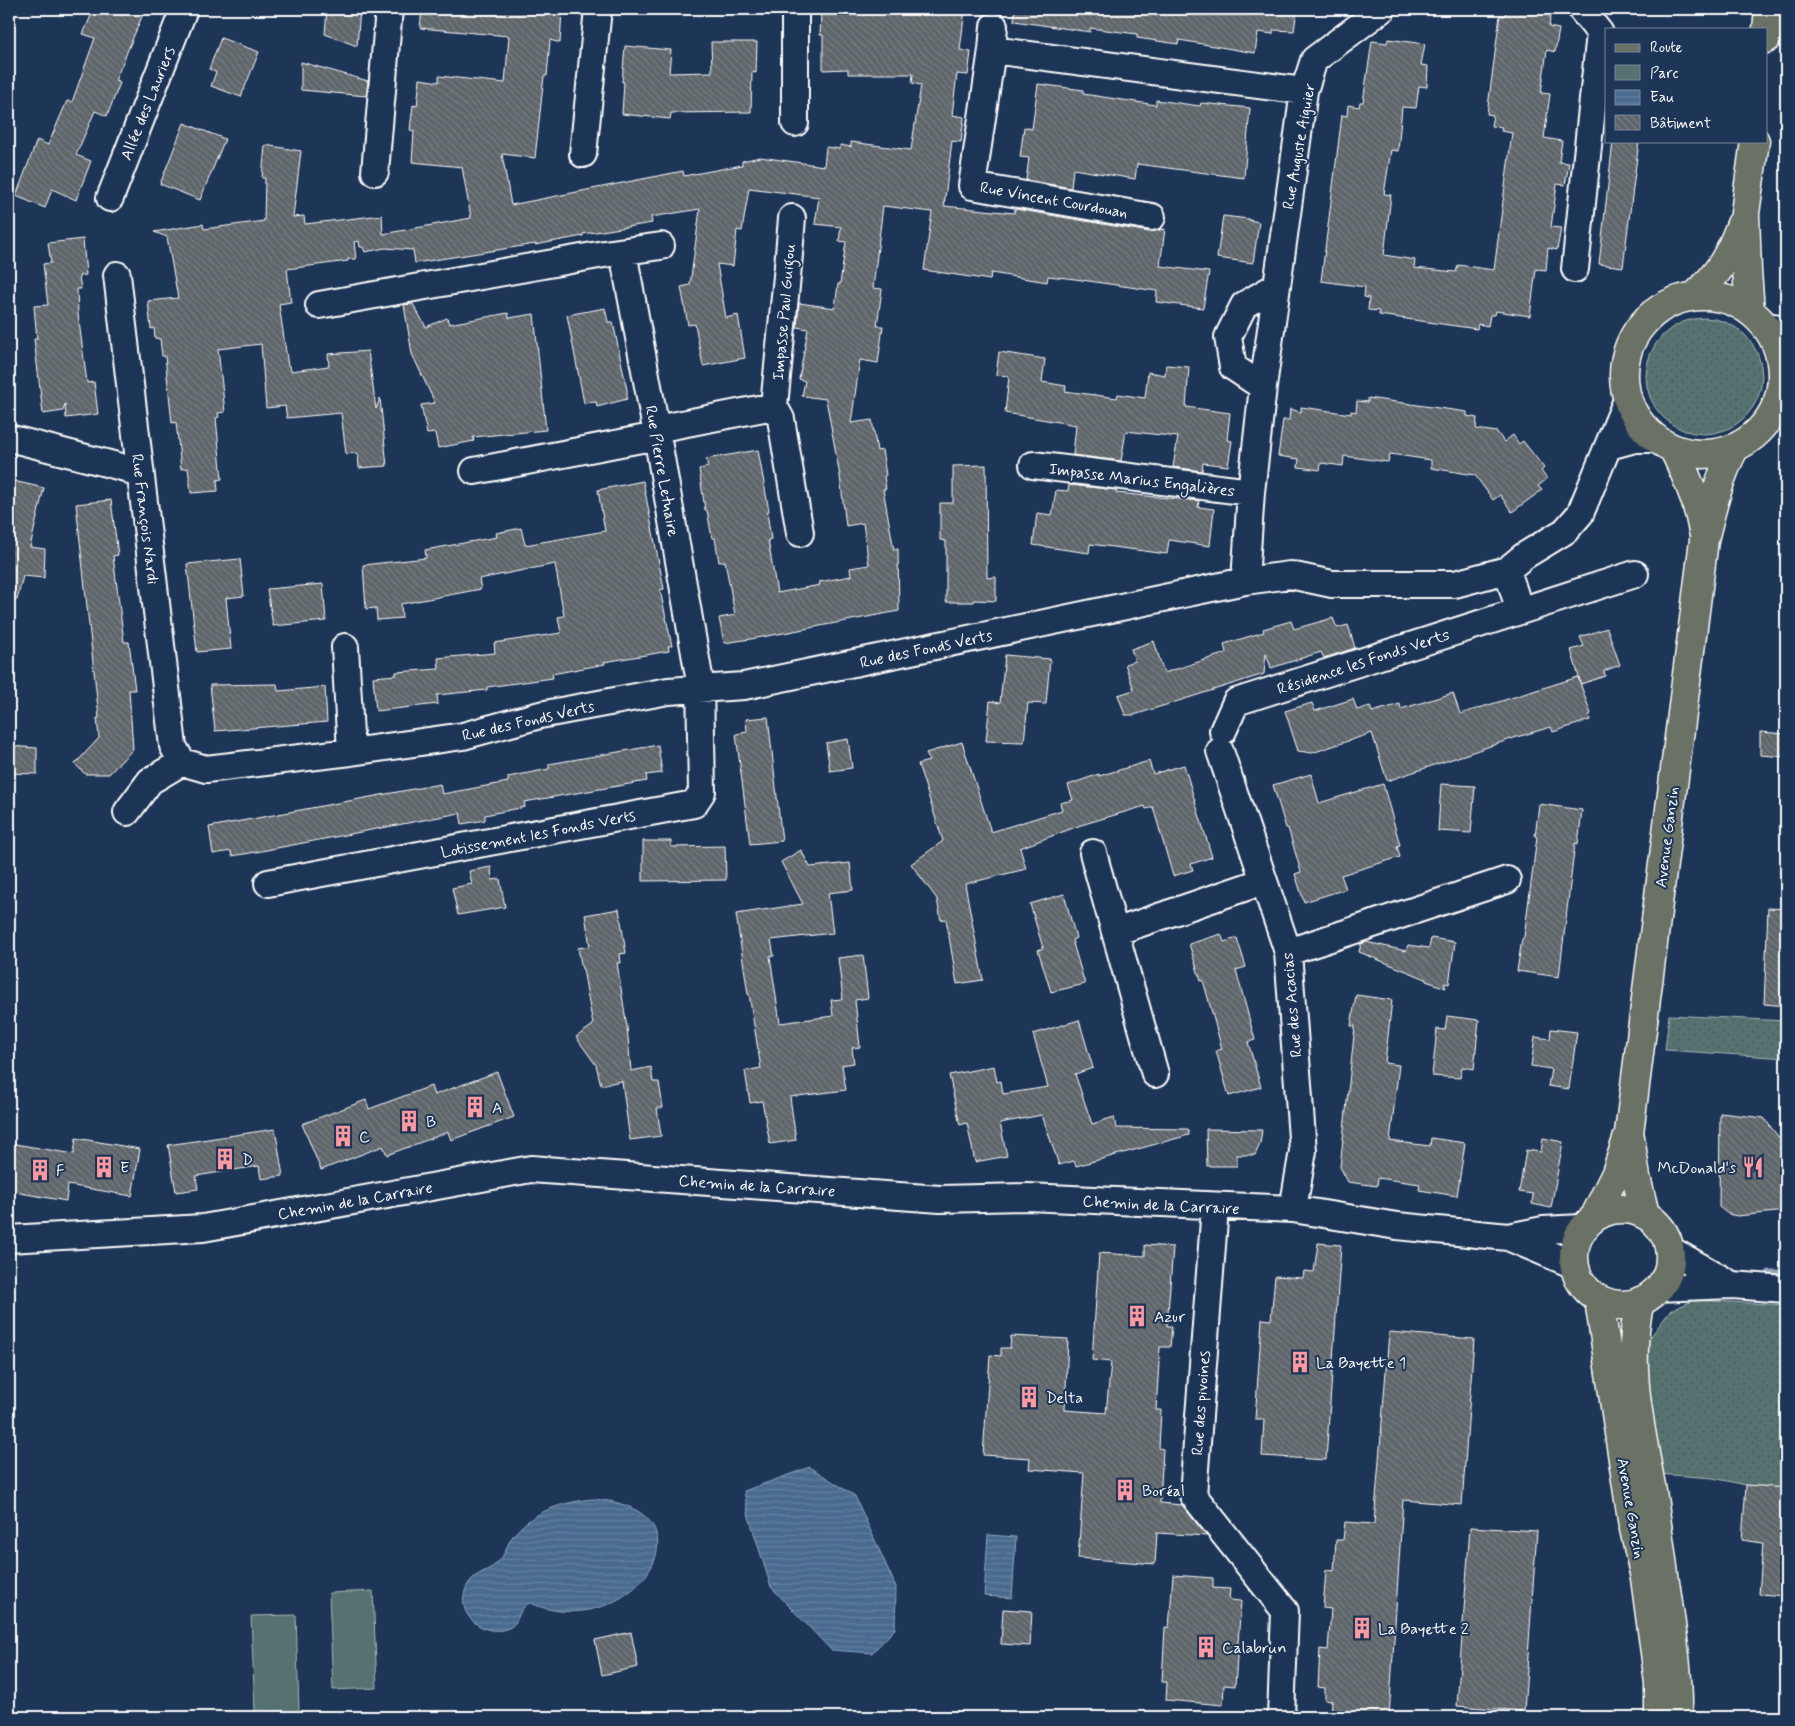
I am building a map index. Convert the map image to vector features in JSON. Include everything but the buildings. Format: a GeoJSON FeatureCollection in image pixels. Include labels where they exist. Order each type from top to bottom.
{"type":"FeatureCollection","features":[{"type":"Feature","properties":{"kind":"main road"},"geometry":{"type":"LineString","coordinates":[[1767,28],[1770,9]]}},
{"type":"Feature","properties":{"kind":"main road"},"geometry":{"type":"LineString","coordinates":[[1755,142],[1745,214],[1747,271],[1777,344],[1782,364],[1784,384],[1774,412],[1757,434],[1734,449],[1715,454],[1701,454],[1665,444],[1639,423],[1627,400],[1623,378],[1626,354],[1636,332],[1652,314],[1672,302],[1695,296],[1715,296],[1733,301],[1767,322]]}},
{"type":"Feature","properties":{"kind":"main road"},"geometry":{"type":"LineString","coordinates":[[1695,296],[1721,269],[1732,250],[1745,214]]}},
{"type":"Feature","properties":{"kind":"main road","name":"Avenue Ganzin"},"geometry":{"type":"LineString","coordinates":[[1665,444],[1694,492],[1700,510],[1704,540]]}},
{"type":"Feature","properties":{"kind":"main road","name":"Avenue Ganzin"},"geometry":{"type":"LineString","coordinates":[[1589,1222],[1616,1173],[1629,1133],[1704,540],[1717,489],[1724,468],[1734,449]]}},
{"type":"Feature","properties":{"kind":"main road","name":"Avenue Ganzin"},"geometry":{"type":"LineString","coordinates":[[1629,1133],[1636,1177],[1645,1214]]}},
{"type":"Feature","properties":{"kind":"main road"},"geometry":{"type":"LineString","coordinates":[[1611,1209],[1629,1209],[1645,1214],[1661,1229],[1669,1249],[1670,1263],[1666,1276],[1649,1295],[1626,1305],[1612,1304],[1599,1300],[1582,1285],[1574,1265],[1576,1240],[1589,1222],[1611,1209]]}},
{"type":"Feature","properties":{"kind":"main road","name":"Avenue Ganzin"},"geometry":{"type":"LineString","coordinates":[[1649,1295],[1635,1320],[1633,1346],[1636,1408],[1651,1488],[1675,1650],[1679,1696],[1678,1717]]}},
{"type":"Feature","properties":{"kind":"main road","name":"Avenue Ganzin"},"geometry":{"type":"LineString","coordinates":[[1599,1300],[1632,1520],[1645,1578],[1659,1683],[1659,1717]]}},
{"type":"Feature","properties":{"kind":"street","name":"Allée des Lauriers"},"geometry":{"type":"LineString","coordinates":[[110,198],[184,9]]}},
{"type":"Feature","properties":{"kind":"street"},"geometry":{"type":"LineString","coordinates":[[375,172],[390,9]]}},
{"type":"Feature","properties":{"kind":"street"},"geometry":{"type":"LineString","coordinates":[[583,154],[598,9]]}},
{"type":"Feature","properties":{"kind":"street"},"geometry":{"type":"LineString","coordinates":[[795,9],[795,123]]}},
{"type":"Feature","properties":{"kind":"street","name":"Rue Auguste Aiguier"},"geometry":{"type":"LineString","coordinates":[[1245,581],[1250,492],[1262,387],[1304,91],[1314,60],[1382,9]]}},
{"type":"Feature","properties":{"kind":"street"},"geometry":{"type":"LineString","coordinates":[[1575,268],[1600,33],[1581,9]]}},
{"type":"Feature","properties":{"kind":"street","name":"Rue Vincent Courdouan"},"geometry":{"type":"LineString","coordinates":[[1152,217],[972,186],[993,38],[1304,91]]}},
{"type":"Feature","properties":{"kind":"street","name":"Impasse Paul Guigou"},"geometry":{"type":"LineString","coordinates":[[774,406],[792,218]]}},
{"type":"Feature","properties":{"kind":"street"},"geometry":{"type":"LineString","coordinates":[[319,305],[594,256],[661,246]]}},
{"type":"Feature","properties":{"kind":"street","name":"Rue Pierre Letuaire"},"geometry":{"type":"LineString","coordinates":[[623,252],[657,433],[700,690]]}},
{"type":"Feature","properties":{"kind":"street","name":"Rue François Nardi"},"geometry":{"type":"LineString","coordinates":[[117,274],[173,746],[182,762]]}},
{"type":"Feature","properties":{"kind":"street"},"geometry":{"type":"LineString","coordinates":[[1262,387],[1233,367],[1228,337],[1244,305],[1275,287]]}},
{"type":"Feature","properties":{"kind":"street","name":"Rue des Fonds Verts"},"geometry":{"type":"LineString","coordinates":[[182,762],[206,769],[351,752],[463,736],[540,715],[668,691],[744,686],[1245,581],[1290,575],[1332,584],[1455,584],[1507,570],[1524,556],[1565,531],[1580,514],[1627,400]]}},
{"type":"Feature","properties":{"kind":"street"},"geometry":{"type":"LineString","coordinates":[[474,471],[657,433],[774,406],[781,419],[800,533]]}},
{"type":"Feature","properties":{"kind":"street"},"geometry":{"type":"LineString","coordinates":[[9,438],[129,468],[141,477]]}},
{"type":"Feature","properties":{"kind":"street"},"geometry":{"type":"LineString","coordinates":[[1609,446],[1635,439],[1665,444]]}},
{"type":"Feature","properties":{"kind":"street","name":"Impasse Marius Engalières"},"geometry":{"type":"LineString","coordinates":[[1033,465],[1250,492]]}},
{"type":"Feature","properties":{"kind":"street"},"geometry":{"type":"LineString","coordinates":[[1507,570],[1520,611]]}},
{"type":"Feature","properties":{"kind":"street","name":"Résidence les Fonds Verts"},"geometry":{"type":"LineString","coordinates":[[1222,741],[1236,702],[1635,574]]}},
{"type":"Feature","properties":{"kind":"street"},"geometry":{"type":"LineString","coordinates":[[345,647],[351,752]]}},
{"type":"Feature","properties":{"kind":"street","name":"Lotissement les Fonds Verts"},"geometry":{"type":"LineString","coordinates":[[268,883],[694,804],[702,792],[700,690]]}},
{"type":"Feature","properties":{"kind":"street","name":"Rue des Acacias"},"geometry":{"type":"LineString","coordinates":[[1222,741],[1264,881],[1288,952],[1304,1151],[1293,1209]]}},
{"type":"Feature","properties":{"kind":"street"},"geometry":{"type":"LineString","coordinates":[[127,812],[150,781],[182,762]]}},
{"type":"Feature","properties":{"kind":"street"},"geometry":{"type":"LineString","coordinates":[[1093,852],[1155,1074]]}},
{"type":"Feature","properties":{"kind":"street"},"geometry":{"type":"LineString","coordinates":[[1288,952],[1507,880]]}},
{"type":"Feature","properties":{"kind":"street"},"geometry":{"type":"LineString","coordinates":[[1115,932],[1264,881]]}},
{"type":"Feature","properties":{"kind":"street","name":"Chemin de la Carraire"},"geometry":{"type":"LineString","coordinates":[[9,1239],[202,1228],[530,1169],[940,1199],[1027,1198],[1293,1209],[1397,1226],[1508,1237],[1589,1222]]}},
{"type":"Feature","properties":{"kind":"street","name":"Rue des pivoines"},"geometry":{"type":"LineString","coordinates":[[1214,1207],[1193,1495],[1285,1611],[1282,1717]]}},
{"type":"Feature","properties":{"kind":"street","name":"Chemin de la Carraire"},"geometry":{"type":"LineString","coordinates":[[1508,1237],[1574,1265]]}},
{"type":"Feature","properties":{"kind":"street"},"geometry":{"type":"LineString","coordinates":[[1669,1249],[1732,1285]]}},
{"type":"Feature","properties":{"kind":"street"},"geometry":{"type":"LineString","coordinates":[[1649,1295],[1732,1285],[1786,1289]]}},
{"type":"Feature","properties":{"kind":"green space"},"geometry":{"type":"Polygon","coordinates":[[[1704,318],[1726,322],[1736,327],[1745,335],[1753,344],[1758,354],[1762,376],[1758,398],[1753,408],[1745,417],[1736,425],[1726,430],[1704,434],[1682,430],[1672,425],[1663,417],[1655,408],[1650,398],[1646,376],[1650,354],[1655,344],[1663,335],[1672,327],[1682,322],[1704,318]]]}},
{"type":"Feature","properties":{"kind":"green space"},"geometry":{"type":"Polygon","coordinates":[[[1669,1015],[1786,1021],[1786,1058],[1665,1050],[1669,1015]]]}},
{"type":"Feature","properties":{"kind":"green space"},"geometry":{"type":"Polygon","coordinates":[[[1695,1300],[1786,1305],[1786,1488],[1746,1485],[1713,1478],[1658,1474],[1647,1411],[1645,1344],[1671,1310],[1695,1300]]]}},
{"type":"Feature","properties":{"kind":"green space"},"geometry":{"type":"Polygon","coordinates":[[[373,1591],[377,1688],[333,1690],[329,1593],[373,1591]]]}},
{"type":"Feature","properties":{"kind":"green space"},"geometry":{"type":"Polygon","coordinates":[[[296,1615],[299,1711],[255,1713],[251,1616],[296,1615]]]}},
{"type":"Feature","properties":{"kind":"water"},"geometry":{"type":"Polygon","coordinates":[[[810,1467],[855,1496],[896,1587],[895,1629],[872,1653],[831,1650],[771,1587],[749,1517],[744,1491],[810,1467]]]}},
{"type":"Feature","properties":{"kind":"water"},"geometry":{"type":"Polygon","coordinates":[[[593,1499],[632,1508],[653,1526],[658,1548],[649,1571],[629,1592],[601,1607],[567,1612],[530,1603],[522,1609],[512,1626],[500,1630],[483,1628],[469,1617],[463,1600],[468,1585],[475,1576],[493,1566],[500,1559],[511,1539],[521,1527],[529,1520],[549,1509],[593,1499]]]}},
{"type":"Feature","properties":{"kind":"water"},"geometry":{"type":"Polygon","coordinates":[[[988,1535],[1016,1537],[1012,1598],[984,1596],[988,1535]]]}},
{"type":"Feature","properties":{"kind":"waterway"},"geometry":{"type":"LineString","coordinates":[[1770,1274],[1786,1274]]}},
{"type":"Feature","properties":{"kind":"place","name":"A"},"geometry":{"type":"Point","coordinates":[475,1107]}},
{"type":"Feature","properties":{"kind":"place","name":"B"},"geometry":{"type":"Point","coordinates":[409,1121]}},
{"type":"Feature","properties":{"kind":"place","name":"C"},"geometry":{"type":"Point","coordinates":[343,1136]}},
{"type":"Feature","properties":{"kind":"place","name":"D"},"geometry":{"type":"Point","coordinates":[225,1159]}},
{"type":"Feature","properties":{"kind":"place","name":"E"},"geometry":{"type":"Point","coordinates":[104,1167]}},
{"type":"Feature","properties":{"kind":"place","name":"McDonald's"},"geometry":{"type":"Point","coordinates":[1753,1167]}},
{"type":"Feature","properties":{"kind":"place","name":"F"},"geometry":{"type":"Point","coordinates":[40,1170]}},
{"type":"Feature","properties":{"kind":"place","name":"Azur"},"geometry":{"type":"Point","coordinates":[1137,1316]}},
{"type":"Feature","properties":{"kind":"place","name":"La Bayette 1"},"geometry":{"type":"Point","coordinates":[1300,1362]}},
{"type":"Feature","properties":{"kind":"place","name":"Delta"},"geometry":{"type":"Point","coordinates":[1029,1397]}},
{"type":"Feature","properties":{"kind":"place","name":"Boréal"},"geometry":{"type":"Point","coordinates":[1125,1490]}},
{"type":"Feature","properties":{"kind":"place","name":"La Bayette 2"},"geometry":{"type":"Point","coordinates":[1362,1628]}},
{"type":"Feature","properties":{"kind":"place","name":"Calabrun"},"geometry":{"type":"Point","coordinates":[1206,1647]}}]}
